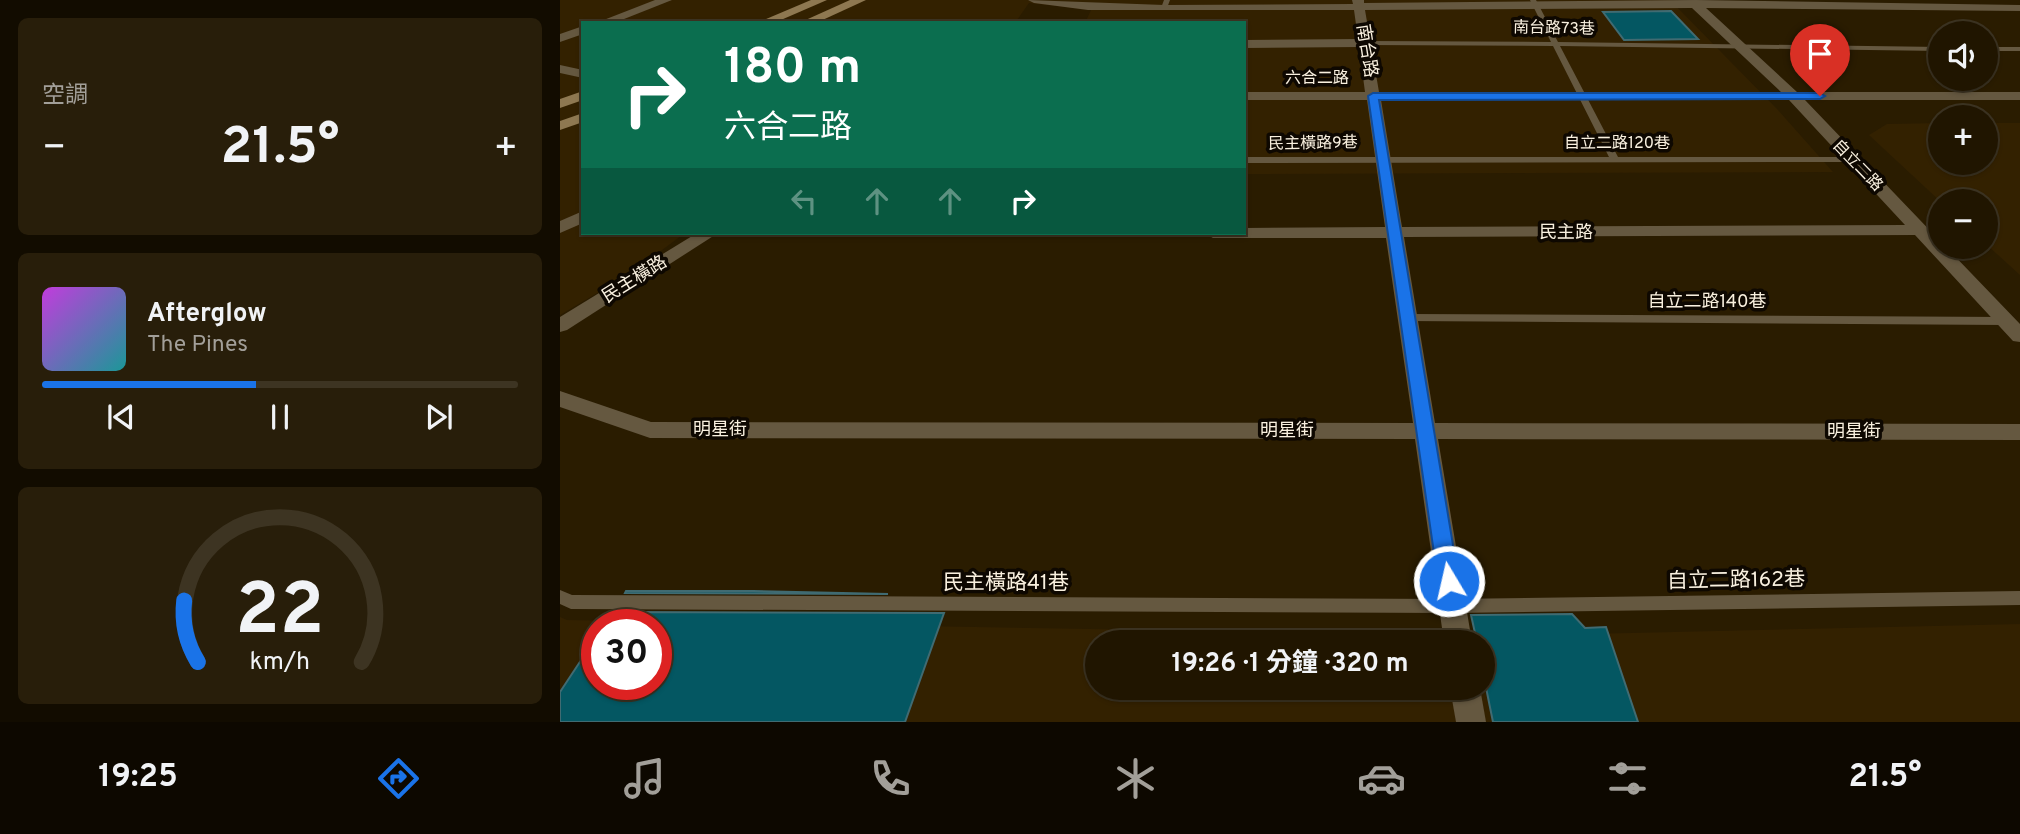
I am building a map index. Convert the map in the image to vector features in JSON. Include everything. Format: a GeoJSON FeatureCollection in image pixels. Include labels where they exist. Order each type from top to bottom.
{"type":"FeatureCollection","features":[{"type":"Feature","properties":{"kind":"main road"},"geometry":{"type":"LineString","coordinates":[[768,21],[821,0]]}},
{"type":"Feature","properties":{"kind":"main road"},"geometry":{"type":"LineString","coordinates":[[810,21],[860,0]]}},
{"type":"Feature","properties":{"kind":"main road"},"geometry":{"type":"LineString","coordinates":[[560,104],[581,96]]}},
{"type":"Feature","properties":{"kind":"main road"},"geometry":{"type":"LineString","coordinates":[[560,126],[581,118]]}},
{"type":"Feature","properties":{"kind":"street"},"geometry":{"type":"LineString","coordinates":[[608,21],[666,0]]}},
{"type":"Feature","properties":{"kind":"street"},"geometry":{"type":"LineString","coordinates":[[1034,0],[1088,7],[1166,4],[1691,2],[2020,8]]}},
{"type":"Feature","properties":{"kind":"street","name":"自立二路"},"geometry":{"type":"LineString","coordinates":[[1691,2],[1793,96],[2020,336]]}},
{"type":"Feature","properties":{"kind":"street","name":"南台路"},"geometry":{"type":"LineString","coordinates":[[1359,4],[1456,630]]}},
{"type":"Feature","properties":{"kind":"street"},"geometry":{"type":"LineString","coordinates":[[560,38],[581,31]]}},
{"type":"Feature","properties":{"kind":"street"},"geometry":{"type":"LineString","coordinates":[[1246,44],[1365,43]]}},
{"type":"Feature","properties":{"kind":"street"},"geometry":{"type":"LineString","coordinates":[[560,69],[581,74]]}},
{"type":"Feature","properties":{"kind":"street","name":"六合二路"},"geometry":{"type":"LineString","coordinates":[[1246,96],[2020,96]]}},
{"type":"Feature","properties":{"kind":"street"},"geometry":{"type":"LineString","coordinates":[[560,228],[581,217]]}},
{"type":"Feature","properties":{"kind":"street","name":"民主路"},"geometry":{"type":"LineString","coordinates":[[1246,233],[1919,230]]}},
{"type":"Feature","properties":{"kind":"street","name":"民主橫路"},"geometry":{"type":"LineString","coordinates":[[560,326],[706,235]]}},
{"type":"Feature","properties":{"kind":"street","name":"明星街"},"geometry":{"type":"LineString","coordinates":[[560,399],[650,430],[2020,432]]}},
{"type":"Feature","properties":{"kind":"street"},"geometry":{"type":"LineString","coordinates":[[1467,700],[1471,722]]}},
{"type":"Feature","properties":{"kind":"lane"},"geometry":{"type":"LineString","coordinates":[[1534,4],[1615,160]]}},
{"type":"Feature","properties":{"kind":"lane","name":"南台路73巷"},"geometry":{"type":"LineString","coordinates":[[1365,43],[1552,42],[1743,49],[1928,49]]}},
{"type":"Feature","properties":{"kind":"lane"},"geometry":{"type":"LineString","coordinates":[[1998,49],[2020,49]]}},
{"type":"Feature","properties":{"kind":"lane","name":"民主橫路9巷"},"geometry":{"type":"LineString","coordinates":[[1246,160],[1383,159]]}},
{"type":"Feature","properties":{"kind":"lane","name":"自立二路120巷"},"geometry":{"type":"LineString","coordinates":[[1383,159],[1850,159]]}},
{"type":"Feature","properties":{"kind":"lane","name":"自立二路140巷"},"geometry":{"type":"LineString","coordinates":[[1408,318],[2006,321]]}},
{"type":"Feature","properties":{"kind":"lane","name":"民主橫路41巷"},"geometry":{"type":"LineString","coordinates":[[560,597],[571,602],[1452,606]]}},
{"type":"Feature","properties":{"kind":"lane","name":"自立二路162巷"},"geometry":{"type":"LineString","coordinates":[[1452,606],[2020,598]]}},
{"type":"Feature","properties":{"kind":"shaded area"},"geometry":{"type":"Polygon","coordinates":[[[560,0],[1670,0],[1778,110],[1833,172],[1246,174],[1246,21],[1086,21],[1091,10],[1029,3],[1016,21],[581,21],[581,235],[682,235],[631,273],[560,315],[560,0]]]}},
{"type":"Feature","properties":{"kind":"shaded area"},"geometry":{"type":"Polygon","coordinates":[[[1928,123],[1928,175],[1998,175],[1998,123],[2020,123],[2020,275],[1998,255],[1998,189],[1928,190],[1869,135],[1887,124],[1928,123]]]}},
{"type":"Feature","properties":{"kind":"shaded area"},"geometry":{"type":"Polygon","coordinates":[[[560,617],[581,620],[581,700],[672,700],[672,622],[1150,630],[1085,630],[1085,700],[1495,700],[1495,636],[2020,624],[2020,722],[560,722],[560,617]]]}},
{"type":"Feature","properties":{"kind":"building"},"geometry":{"type":"Polygon","coordinates":[[[1671,11],[1698,39],[1624,40],[1603,12],[1671,11]]]}},
{"type":"Feature","properties":{"kind":"building"},"geometry":{"type":"Polygon","coordinates":[[[753,591],[888,594],[625,593],[753,591]]]}},
{"type":"Feature","properties":{"kind":"building"},"geometry":{"type":"Polygon","coordinates":[[[672,612],[944,613],[905,722],[560,722],[560,692],[581,660],[581,700],[672,700],[672,612]]]}},
{"type":"Feature","properties":{"kind":"building"},"geometry":{"type":"Polygon","coordinates":[[[1572,614],[1585,628],[1606,627],[1638,722],[1493,722],[1489,700],[1495,700],[1495,630],[1474,630],[1471,615],[1572,614]]]}},
{"type":"Feature","properties":{"kind":"route"},"geometry":{"type":"LineString","coordinates":[[1449,581],[1373,96],[1820,96]]}}]}
